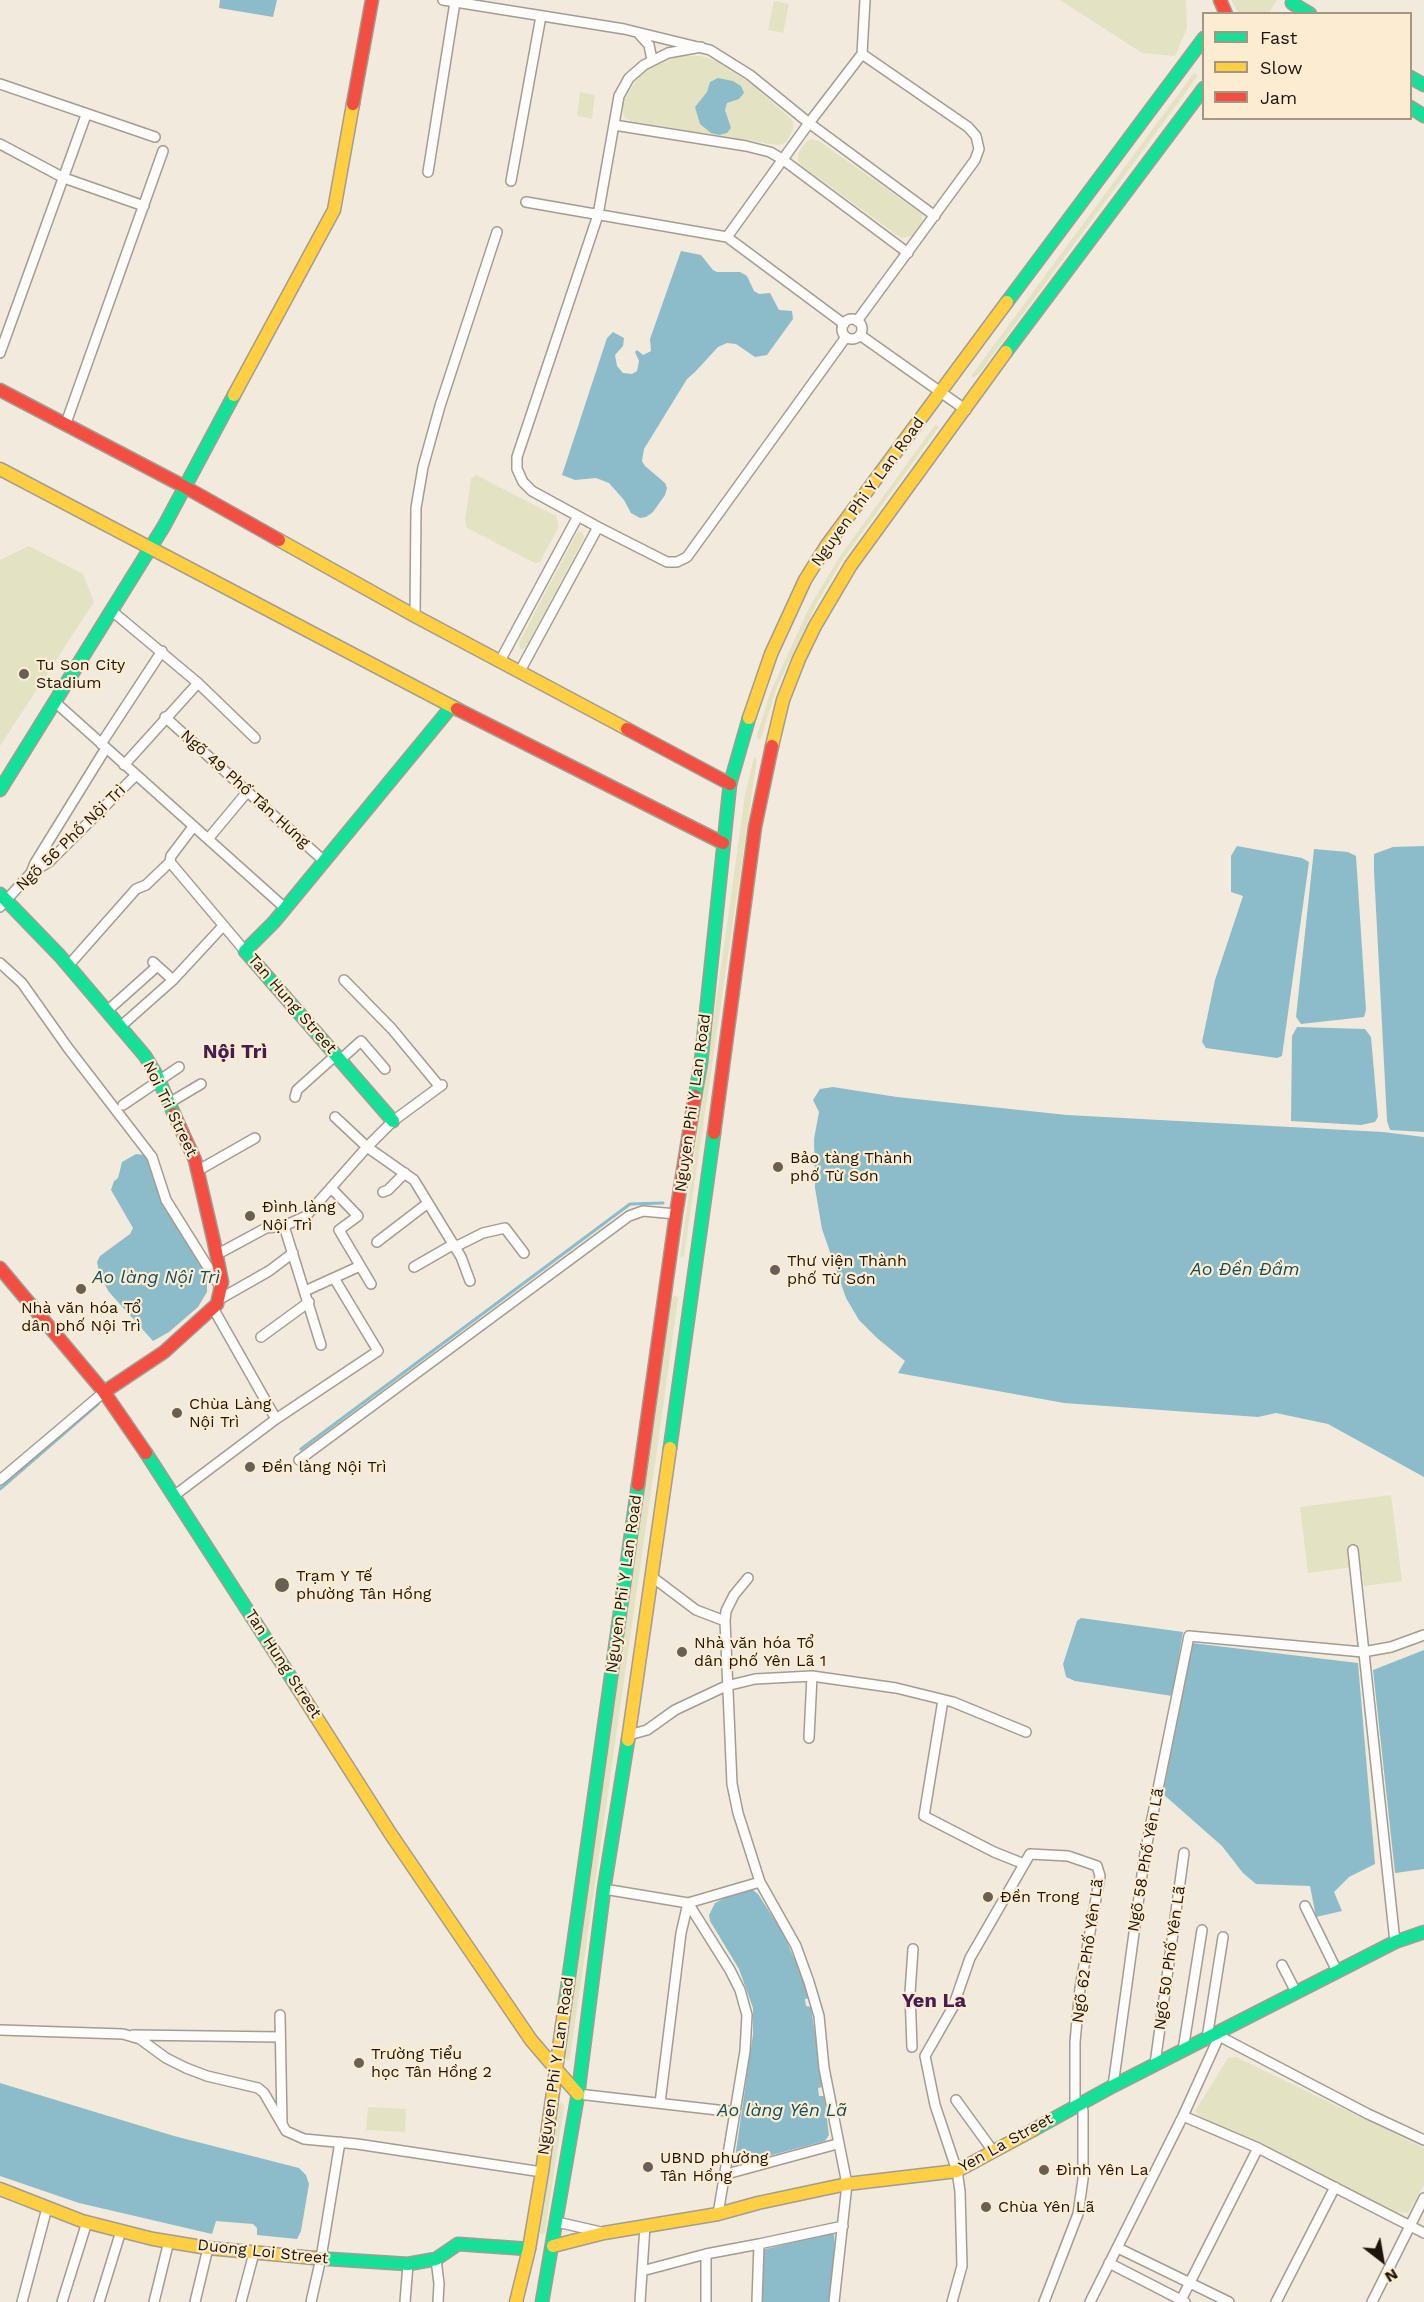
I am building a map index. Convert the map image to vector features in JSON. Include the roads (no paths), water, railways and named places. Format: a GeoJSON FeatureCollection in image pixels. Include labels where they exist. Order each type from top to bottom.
{"type":"FeatureCollection","features":[{"type":"Feature","properties":{"kind":"street"},"geometry":{"type":"LineString","coordinates":[[0,790],[151,548],[334,210],[372,0]]}},
{"type":"Feature","properties":{"kind":"street"},"geometry":{"type":"LineString","coordinates":[[443,0],[637,32],[701,47],[720,55],[935,216]]}},
{"type":"Feature","properties":{"kind":"street"},"geometry":{"type":"LineString","coordinates":[[727,237],[808,123],[862,54],[865,0]]}},
{"type":"Feature","properties":{"kind":"street"},"geometry":{"type":"LineString","coordinates":[[428,172],[455,2]]}},
{"type":"Feature","properties":{"kind":"street"},"geometry":{"type":"LineString","coordinates":[[1291,5],[1306,12]]}},
{"type":"Feature","properties":{"kind":"street"},"geometry":{"type":"LineString","coordinates":[[512,181],[542,16]]}},
{"type":"Feature","properties":{"kind":"street"},"geometry":{"type":"LineString","coordinates":[[637,32],[649,45],[652,60]]}},
{"type":"Feature","properties":{"kind":"street","name":"Nguyen Phi Y Lan Road"},"geometry":{"type":"LineString","coordinates":[[516,2302],[529,2249],[542,2172],[676,1214],[701,1062],[730,784],[771,654],[805,580],[827,545],[1202,39]]}},
{"type":"Feature","properties":{"kind":"street"},"geometry":{"type":"LineString","coordinates":[[701,47],[676,51],[652,60],[636,70],[624,87],[618,102],[598,215],[517,456],[517,469],[523,482],[532,491],[667,562],[683,560],[846,337]]}},
{"type":"Feature","properties":{"kind":"street"},"geometry":{"type":"LineString","coordinates":[[857,321],[975,160],[979,149],[976,136],[968,127],[862,54]]}},
{"type":"Feature","properties":{"kind":"street"},"geometry":{"type":"LineString","coordinates":[[0,84],[155,137]]}},
{"type":"Feature","properties":{"kind":"street","name":"Nguyen Phi Y Lan Road"},"geometry":{"type":"LineString","coordinates":[[542,2302],[578,2094],[604,1889],[629,1735],[694,1281],[755,827],[783,700],[799,659],[845,574],[869,539],[1202,89]]}},
{"type":"Feature","properties":{"kind":"street"},"geometry":{"type":"LineString","coordinates":[[0,353],[86,114]]}},
{"type":"Feature","properties":{"kind":"street"},"geometry":{"type":"LineString","coordinates":[[614,125],[770,152],[908,253]]}},
{"type":"Feature","properties":{"kind":"street"},"geometry":{"type":"LineString","coordinates":[[0,144],[64,178],[144,206]]}},
{"type":"Feature","properties":{"kind":"street"},"geometry":{"type":"LineString","coordinates":[[66,423],[163,151]]}},
{"type":"Feature","properties":{"kind":"street"},"geometry":{"type":"LineString","coordinates":[[526,202],[727,237],[844,324]]}},
{"type":"Feature","properties":{"kind":"street"},"geometry":{"type":"LineString","coordinates":[[415,616],[416,508],[423,467],[440,406],[497,232]]}},
{"type":"Feature","properties":{"kind":"street"},"geometry":{"type":"LineString","coordinates":[[851,319],[857,321],[862,329],[860,335],[855,339],[846,337],[843,331],[844,324],[851,319]]}},
{"type":"Feature","properties":{"kind":"street"},"geometry":{"type":"LineString","coordinates":[[860,335],[966,410]]}},
{"type":"Feature","properties":{"kind":"street"},"geometry":{"type":"LineString","coordinates":[[0,390],[185,487],[415,616],[730,784]]}},
{"type":"Feature","properties":{"kind":"street"},"geometry":{"type":"LineString","coordinates":[[0,469],[452,706],[723,843]]}},
{"type":"Feature","properties":{"kind":"street"},"geometry":{"type":"LineString","coordinates":[[501,662],[578,516]]}},
{"type":"Feature","properties":{"kind":"street"},"geometry":{"type":"LineString","coordinates":[[520,671],[598,527]]}},
{"type":"Feature","properties":{"kind":"street"},"geometry":{"type":"LineString","coordinates":[[112,611],[162,651],[255,738]]}},
{"type":"Feature","properties":{"kind":"street"},"geometry":{"type":"LineString","coordinates":[[31,873],[103,746],[162,651]]}},
{"type":"Feature","properties":{"kind":"street"},"geometry":{"type":"LineString","coordinates":[[124,765],[198,683]]}},
{"type":"Feature","properties":{"kind":"street"},"geometry":{"type":"LineString","coordinates":[[55,702],[135,777],[285,908]]}},
{"type":"Feature","properties":{"kind":"street","name":"Tan Hung Street"},"geometry":{"type":"LineString","coordinates":[[393,1121],[245,951],[285,908],[452,706]]}},
{"type":"Feature","properties":{"kind":"street","name":"Ngõ 49 Phố Tân Hưng"},"geometry":{"type":"LineString","coordinates":[[165,717],[324,861]]}},
{"type":"Feature","properties":{"kind":"street","name":"Ngõ 56 Phố Nội Trì"},"geometry":{"type":"LineString","coordinates":[[3,901],[31,873],[49,862],[135,777]]}},
{"type":"Feature","properties":{"kind":"street"},"geometry":{"type":"LineString","coordinates":[[208,840],[248,791]]}},
{"type":"Feature","properties":{"kind":"street"},"geometry":{"type":"LineString","coordinates":[[68,966],[136,889],[146,885],[170,862],[171,856],[194,827]]}},
{"type":"Feature","properties":{"kind":"street"},"geometry":{"type":"LineString","coordinates":[[170,862],[245,951]]}},
{"type":"Feature","properties":{"kind":"street","name":"Noi Tri Street"},"geometry":{"type":"LineString","coordinates":[[3,901],[68,966],[145,1056],[159,1080],[195,1160],[222,1282],[217,1298]]}},
{"type":"Feature","properties":{"kind":"street"},"geometry":{"type":"LineString","coordinates":[[120,1027],[173,980],[223,926]]}},
{"type":"Feature","properties":{"kind":"street"},"geometry":{"type":"LineString","coordinates":[[0,963],[22,983],[68,1048],[152,1157],[166,1200],[276,1419]]}},
{"type":"Feature","properties":{"kind":"street"},"geometry":{"type":"LineString","coordinates":[[107,1011],[153,966],[173,980]]}},
{"type":"Feature","properties":{"kind":"street"},"geometry":{"type":"LineString","coordinates":[[216,1255],[266,1228],[284,1226],[306,1216],[393,1121],[441,1086],[392,1029],[344,980]]}},
{"type":"Feature","properties":{"kind":"street"},"geometry":{"type":"LineString","coordinates":[[295,1097],[297,1090],[361,1041],[385,1069]]}},
{"type":"Feature","properties":{"kind":"street"},"geometry":{"type":"LineString","coordinates":[[123,1105],[179,1067]]}},
{"type":"Feature","properties":{"kind":"street"},"geometry":{"type":"LineString","coordinates":[[169,1103],[201,1084]]}},
{"type":"Feature","properties":{"kind":"street"},"geometry":{"type":"LineString","coordinates":[[335,1117],[367,1147],[414,1180],[455,1246],[470,1281]]}},
{"type":"Feature","properties":{"kind":"street"},"geometry":{"type":"LineString","coordinates":[[197,1171],[255,1138]]}},
{"type":"Feature","properties":{"kind":"street"},"geometry":{"type":"LineString","coordinates":[[383,1192],[405,1173]]}},
{"type":"Feature","properties":{"kind":"street"},"geometry":{"type":"LineString","coordinates":[[331,1188],[358,1216],[339,1230],[371,1284]]}},
{"type":"Feature","properties":{"kind":"street"},"geometry":{"type":"LineString","coordinates":[[376,1242],[428,1203]]}},
{"type":"Feature","properties":{"kind":"street"},"geometry":{"type":"LineString","coordinates":[[299,1460],[629,1216],[643,1211],[676,1214]]}},
{"type":"Feature","properties":{"kind":"street"},"geometry":{"type":"LineString","coordinates":[[284,1226],[321,1345]]}},
{"type":"Feature","properties":{"kind":"street"},"geometry":{"type":"LineString","coordinates":[[414,1267],[483,1233],[505,1228],[524,1253]]}},
{"type":"Feature","properties":{"kind":"street"},"geometry":{"type":"LineString","coordinates":[[0,1480],[104,1392],[164,1352],[217,1298],[269,1271],[293,1253]]}},
{"type":"Feature","properties":{"kind":"street"},"geometry":{"type":"LineString","coordinates":[[305,1291],[360,1266]]}},
{"type":"Feature","properties":{"kind":"street","name":"Tan Hung Street"},"geometry":{"type":"LineString","coordinates":[[0,1268],[104,1392],[175,1496],[390,1833],[531,2040],[578,2094]]}},
{"type":"Feature","properties":{"kind":"street"},"geometry":{"type":"LineString","coordinates":[[668,1277],[694,1281]]}},
{"type":"Feature","properties":{"kind":"street"},"geometry":{"type":"LineString","coordinates":[[175,1496],[276,1419],[378,1351],[334,1278]]}},
{"type":"Feature","properties":{"kind":"street"},"geometry":{"type":"LineString","coordinates":[[261,1337],[309,1302]]}},
{"type":"Feature","properties":{"kind":"street"},"geometry":{"type":"LineString","coordinates":[[1353,1550],[1395,1942]]}},
{"type":"Feature","properties":{"kind":"street"},"geometry":{"type":"LineString","coordinates":[[651,1576],[696,1610],[725,1621]]}},
{"type":"Feature","properties":{"kind":"street"},"geometry":{"type":"LineString","coordinates":[[748,1578],[734,1594],[726,1611],[725,1621],[726,1686],[735,1801],[760,1882],[796,1946],[809,1982],[822,2032],[824,2068],[837,2144],[847,2184],[834,2302]]}},
{"type":"Feature","properties":{"kind":"street"},"geometry":{"type":"LineString","coordinates":[[1363,1652],[1391,1647],[1424,1635]]}},
{"type":"Feature","properties":{"kind":"street","name":"Ngõ 58 Phố Yên Lã"},"geometry":{"type":"LineString","coordinates":[[1113,2086],[1145,1853],[1189,1636],[1363,1652]]}},
{"type":"Feature","properties":{"kind":"street"},"geometry":{"type":"LineString","coordinates":[[629,1735],[647,1730],[675,1710],[726,1686],[755,1679],[812,1676],[896,1688],[943,1700],[1026,1732]]}},
{"type":"Feature","properties":{"kind":"street"},"geometry":{"type":"LineString","coordinates":[[808,1738],[812,1676]]}},
{"type":"Feature","properties":{"kind":"street"},"geometry":{"type":"LineString","coordinates":[[943,1700],[924,1816],[994,1852],[1024,1864],[970,1958],[953,2007],[925,2056],[935,2105],[957,2171],[960,2191],[962,2266],[952,2302]]}},
{"type":"Feature","properties":{"kind":"street","name":"Ngõ 50 Phố Yên Lã"},"geometry":{"type":"LineString","coordinates":[[1155,2064],[1184,1853]]}},
{"type":"Feature","properties":{"kind":"street","name":"Ngõ 62 Phố Yên Lã"},"geometry":{"type":"LineString","coordinates":[[1024,1864],[1030,1854],[1068,1856],[1097,1866],[1100,1876],[1080,1988],[1076,2042],[1078,2104]]}},
{"type":"Feature","properties":{"kind":"street"},"geometry":{"type":"LineString","coordinates":[[604,1889],[688,1903],[760,1882]]}},
{"type":"Feature","properties":{"kind":"street"},"geometry":{"type":"LineString","coordinates":[[660,2103],[681,1933],[688,1903]]}},
{"type":"Feature","properties":{"kind":"street"},"geometry":{"type":"LineString","coordinates":[[688,1903],[730,1970],[740,1990],[747,2015],[745,2051],[717,2214]]}},
{"type":"Feature","properties":{"kind":"street"},"geometry":{"type":"LineString","coordinates":[[1305,1906],[1337,1971]]}},
{"type":"Feature","properties":{"kind":"street"},"geometry":{"type":"LineString","coordinates":[[1183,2050],[1202,1930]]}},
{"type":"Feature","properties":{"kind":"street","name":"Yen La Street"},"geometry":{"type":"LineString","coordinates":[[529,2249],[553,2246],[604,2233],[717,2214],[847,2184],[957,2171],[1155,2064],[1395,1942],[1424,1932]]}},
{"type":"Feature","properties":{"kind":"street"},"geometry":{"type":"LineString","coordinates":[[1090,2302],[1183,2116],[1216,2035],[1223,1937]]}},
{"type":"Feature","properties":{"kind":"street"},"geometry":{"type":"LineString","coordinates":[[912,2047],[910,1993],[913,1949]]}},
{"type":"Feature","properties":{"kind":"street"},"geometry":{"type":"LineString","coordinates":[[1282,1965],[1296,1992]]}},
{"type":"Feature","properties":{"kind":"street"},"geometry":{"type":"LineString","coordinates":[[280,2015],[282,2126]]}},
{"type":"Feature","properties":{"kind":"street"},"geometry":{"type":"LineString","coordinates":[[0,2030],[280,2037]]}},
{"type":"Feature","properties":{"kind":"street"},"geometry":{"type":"LineString","coordinates":[[123,2034],[140,2039],[166,2058],[186,2068],[207,2076],[258,2088],[264,2093],[282,2126],[291,2134],[304,2139],[340,2142],[542,2172]]}},
{"type":"Feature","properties":{"kind":"street"},"geometry":{"type":"LineString","coordinates":[[1216,2035],[1368,2114],[1424,2140]]}},
{"type":"Feature","properties":{"kind":"street"},"geometry":{"type":"LineString","coordinates":[[578,2094],[735,2112]]}},
{"type":"Feature","properties":{"kind":"street"},"geometry":{"type":"LineString","coordinates":[[956,2100],[993,2151]]}},
{"type":"Feature","properties":{"kind":"street"},"geometry":{"type":"LineString","coordinates":[[1044,2302],[1078,2214],[1083,2179],[1083,2111],[1078,2104]]}},
{"type":"Feature","properties":{"kind":"street"},"geometry":{"type":"LineString","coordinates":[[1183,2116],[1258,2148],[1424,2233]]}},
{"type":"Feature","properties":{"kind":"street"},"geometry":{"type":"LineString","coordinates":[[311,2302],[321,2258],[340,2142]]}},
{"type":"Feature","properties":{"kind":"street"},"geometry":{"type":"LineString","coordinates":[[723,2175],[837,2144]]}},
{"type":"Feature","properties":{"kind":"street"},"geometry":{"type":"LineString","coordinates":[[1109,2263],[1183,2301],[1258,2148]]}},
{"type":"Feature","properties":{"kind":"street"},"geometry":{"type":"LineString","coordinates":[[1276,2302],[1335,2187]]}},
{"type":"Feature","properties":{"kind":"street","name":"Duong Loi Street"},"geometry":{"type":"LineString","coordinates":[[0,2189],[87,2222],[208,2248],[408,2264],[436,2259],[458,2244],[529,2249]]}},
{"type":"Feature","properties":{"kind":"street"},"geometry":{"type":"LineString","coordinates":[[1372,2302],[1424,2198]]}},
{"type":"Feature","properties":{"kind":"street"},"geometry":{"type":"LineString","coordinates":[[22,2302],[47,2208]]}},
{"type":"Feature","properties":{"kind":"street"},"geometry":{"type":"LineString","coordinates":[[62,2302],[87,2222]]}},
{"type":"Feature","properties":{"kind":"street"},"geometry":{"type":"LineString","coordinates":[[557,2222],[604,2233]]}},
{"type":"Feature","properties":{"kind":"street"},"geometry":{"type":"LineString","coordinates":[[640,2302],[645,2226]]}},
{"type":"Feature","properties":{"kind":"street"},"geometry":{"type":"LineString","coordinates":[[642,2271],[705,2254],[843,2226]]}},
{"type":"Feature","properties":{"kind":"street"},"geometry":{"type":"LineString","coordinates":[[99,2302],[121,2231]]}},
{"type":"Feature","properties":{"kind":"street"},"geometry":{"type":"LineString","coordinates":[[154,2302],[169,2241]]}},
{"type":"Feature","properties":{"kind":"street"},"geometry":{"type":"LineString","coordinates":[[757,2302],[759,2244]]}},
{"type":"Feature","properties":{"kind":"street"},"geometry":{"type":"LineString","coordinates":[[195,2302],[208,2248]]}},
{"type":"Feature","properties":{"kind":"street"},"geometry":{"type":"LineString","coordinates":[[1118,2248],[1229,2302]]}},
{"type":"Feature","properties":{"kind":"street"},"geometry":{"type":"LineString","coordinates":[[241,2302],[254,2253]]}},
{"type":"Feature","properties":{"kind":"street"},"geometry":{"type":"LineString","coordinates":[[705,2254],[706,2302]]}},
{"type":"Feature","properties":{"kind":"street"},"geometry":{"type":"LineString","coordinates":[[436,2259],[439,2284],[438,2302]]}},
{"type":"Feature","properties":{"kind":"street"},"geometry":{"type":"LineString","coordinates":[[405,2302],[408,2264]]}},
{"type":"Feature","properties":{"kind":"water"},"geometry":{"type":"Polygon","coordinates":[[[220,0],[277,0],[273,17],[219,8],[220,0]]]}},
{"type":"Feature","properties":{"kind":"water"},"geometry":{"type":"Polygon","coordinates":[[[718,78],[733,81],[741,86],[744,93],[739,99],[727,103],[725,110],[731,128],[727,133],[719,135],[711,133],[700,124],[695,107],[707,92],[710,82],[718,78]]]}},
{"type":"Feature","properties":{"kind":"water"},"geometry":{"type":"Polygon","coordinates":[[[681,251],[701,255],[717,272],[740,272],[747,276],[754,291],[759,294],[770,293],[779,310],[792,311],[793,319],[767,355],[755,357],[736,344],[727,343],[718,347],[687,379],[644,449],[642,461],[665,483],[667,488],[653,512],[640,518],[631,513],[624,500],[609,483],[596,478],[575,480],[562,475],[607,338],[613,332],[624,338],[623,346],[615,355],[617,366],[623,373],[632,374],[637,371],[639,361],[635,352],[637,350],[643,355],[651,351],[650,339],[681,251]]]}},
{"type":"Feature","properties":{"kind":"water"},"geometry":{"type":"Polygon","coordinates":[[[1237,846],[1302,858],[1309,862],[1282,1056],[1277,1058],[1206,1048],[1202,1042],[1215,980],[1243,896],[1231,892],[1231,856],[1237,846]]]}},
{"type":"Feature","properties":{"kind":"water"},"geometry":{"type":"Polygon","coordinates":[[[1424,846],[1424,1132],[1390,1130],[1387,1121],[1374,854],[1393,847],[1424,846]]]}},
{"type":"Feature","properties":{"kind":"water"},"geometry":{"type":"Polygon","coordinates":[[[1314,849],[1348,852],[1356,856],[1366,1010],[1364,1017],[1301,1024],[1296,1017],[1314,849]]]}},
{"type":"Feature","properties":{"kind":"water"},"geometry":{"type":"Polygon","coordinates":[[[1297,1027],[1365,1029],[1371,1037],[1378,1117],[1375,1122],[1361,1125],[1291,1121],[1292,1036],[1297,1027]]]}},
{"type":"Feature","properties":{"kind":"water","name":"Ao Đền Đầm"},"geometry":{"type":"Polygon","coordinates":[[[833,1087],[897,1097],[1067,1115],[1383,1132],[1424,1137],[1424,1477],[1328,1424],[1276,1413],[1258,1417],[1064,1403],[898,1373],[905,1361],[859,1320],[846,1298],[822,1229],[815,1188],[814,1139],[819,1112],[813,1100],[820,1089],[833,1087]]]}},
{"type":"Feature","properties":{"kind":"water","name":"Ao làng Nội Trì"},"geometry":{"type":"Polygon","coordinates":[[[136,1154],[145,1155],[148,1159],[163,1205],[207,1277],[207,1292],[198,1307],[169,1332],[153,1341],[109,1292],[100,1276],[97,1262],[100,1256],[130,1234],[133,1228],[111,1190],[114,1181],[118,1178],[122,1162],[136,1154]]]}},
{"type":"Feature","properties":{"kind":"water"},"geometry":{"type":"Polygon","coordinates":[[[1081,1618],[1183,1632],[1172,1696],[1075,1681],[1066,1677],[1063,1664],[1077,1621],[1081,1618]]]}},
{"type":"Feature","properties":{"kind":"water"},"geometry":{"type":"Polygon","coordinates":[[[1192,1643],[1358,1663],[1375,1864],[1349,1877],[1334,1892],[1342,1911],[1316,1917],[1310,1886],[1256,1884],[1243,1873],[1222,1846],[1163,1794],[1192,1643]]]}},
{"type":"Feature","properties":{"kind":"water"},"geometry":{"type":"Polygon","coordinates":[[[1424,1650],[1424,1869],[1395,1873],[1373,1670],[1424,1650]]]}},
{"type":"Feature","properties":{"kind":"water","name":"Ao làng Yên Lã"},"geometry":{"type":"Polygon","coordinates":[[[740,1890],[753,1890],[758,1894],[783,1933],[803,1978],[809,1998],[805,1999],[806,2006],[811,2007],[823,2087],[818,2088],[819,2096],[824,2096],[829,2135],[825,2141],[742,2163],[736,2151],[753,2034],[753,2008],[739,1969],[710,1921],[709,1915],[715,1903],[740,1890]]]}},
{"type":"Feature","properties":{"kind":"water"},"geometry":{"type":"Polygon","coordinates":[[[0,2083],[174,2136],[299,2168],[306,2175],[309,2184],[301,2231],[297,2239],[257,2235],[257,2228],[253,2224],[216,2221],[212,2234],[79,2203],[0,2176],[0,2083]]]}},
{"type":"Feature","properties":{"kind":"water"},"geometry":{"type":"Polygon","coordinates":[[[834,2232],[837,2284],[831,2302],[763,2302],[762,2250],[834,2232]]]}},
{"type":"Feature","properties":{"kind":"waterway"},"geometry":{"type":"LineString","coordinates":[[301,1449],[630,1204],[663,1203]]}},
{"type":"Feature","properties":{"kind":"waterway"},"geometry":{"type":"LineString","coordinates":[[0,1489],[98,1404]]}},
{"type":"Feature","properties":{"kind":"place","name":"Tu Son City Stadium"},"geometry":{"type":"Point","coordinates":[24,674]}},
{"type":"Feature","properties":{"kind":"place","name":"Bảo tàng Thành phố Từ Sơn"},"geometry":{"type":"Point","coordinates":[778,1167]}},
{"type":"Feature","properties":{"kind":"place","name":"Đình làng Nội Trì"},"geometry":{"type":"Point","coordinates":[250,1216]}},
{"type":"Feature","properties":{"kind":"place","name":"Thư viện Thành phố Từ Sơn"},"geometry":{"type":"Point","coordinates":[775,1270]}},
{"type":"Feature","properties":{"kind":"place","name":"Nhà văn hóa Tổ dân phố Nội Trì"},"geometry":{"type":"Point","coordinates":[81,1289]}},
{"type":"Feature","properties":{"kind":"place","name":"Chùa Làng Nội Trì"},"geometry":{"type":"Point","coordinates":[177,1413]}},
{"type":"Feature","properties":{"kind":"place","name":"Đền làng Nội Trì"},"geometry":{"type":"Point","coordinates":[250,1467]}},
{"type":"Feature","properties":{"kind":"place","name":"Trạm Y Tế phường Tân Hồng"},"geometry":{"type":"Point","coordinates":[282,1585]}},
{"type":"Feature","properties":{"kind":"place","name":"Nhà văn hóa Tổ dân phố Yên Lã 1"},"geometry":{"type":"Point","coordinates":[682,1652]}},
{"type":"Feature","properties":{"kind":"place","name":"Đền Trong"},"geometry":{"type":"Point","coordinates":[988,1897]}},
{"type":"Feature","properties":{"kind":"place","name":"Trường Tiểu học Tân Hồng 2"},"geometry":{"type":"Point","coordinates":[359,2063]}},
{"type":"Feature","properties":{"kind":"place","name":"UBND phường Tân Hồng"},"geometry":{"type":"Point","coordinates":[648,2167]}},
{"type":"Feature","properties":{"kind":"place","name":"Đình Yên La"},"geometry":{"type":"Point","coordinates":[1044,2170]}},
{"type":"Feature","properties":{"kind":"place","name":"Chùa Yên Lã"},"geometry":{"type":"Point","coordinates":[986,2207]}},
{"type":"Feature","properties":{"kind":"district","name":"Nội Trì"},"geometry":{"type":"Point","coordinates":[235,1052]}},
{"type":"Feature","properties":{"kind":"district","name":"Yen La"},"geometry":{"type":"Point","coordinates":[934,2001]}}]}
